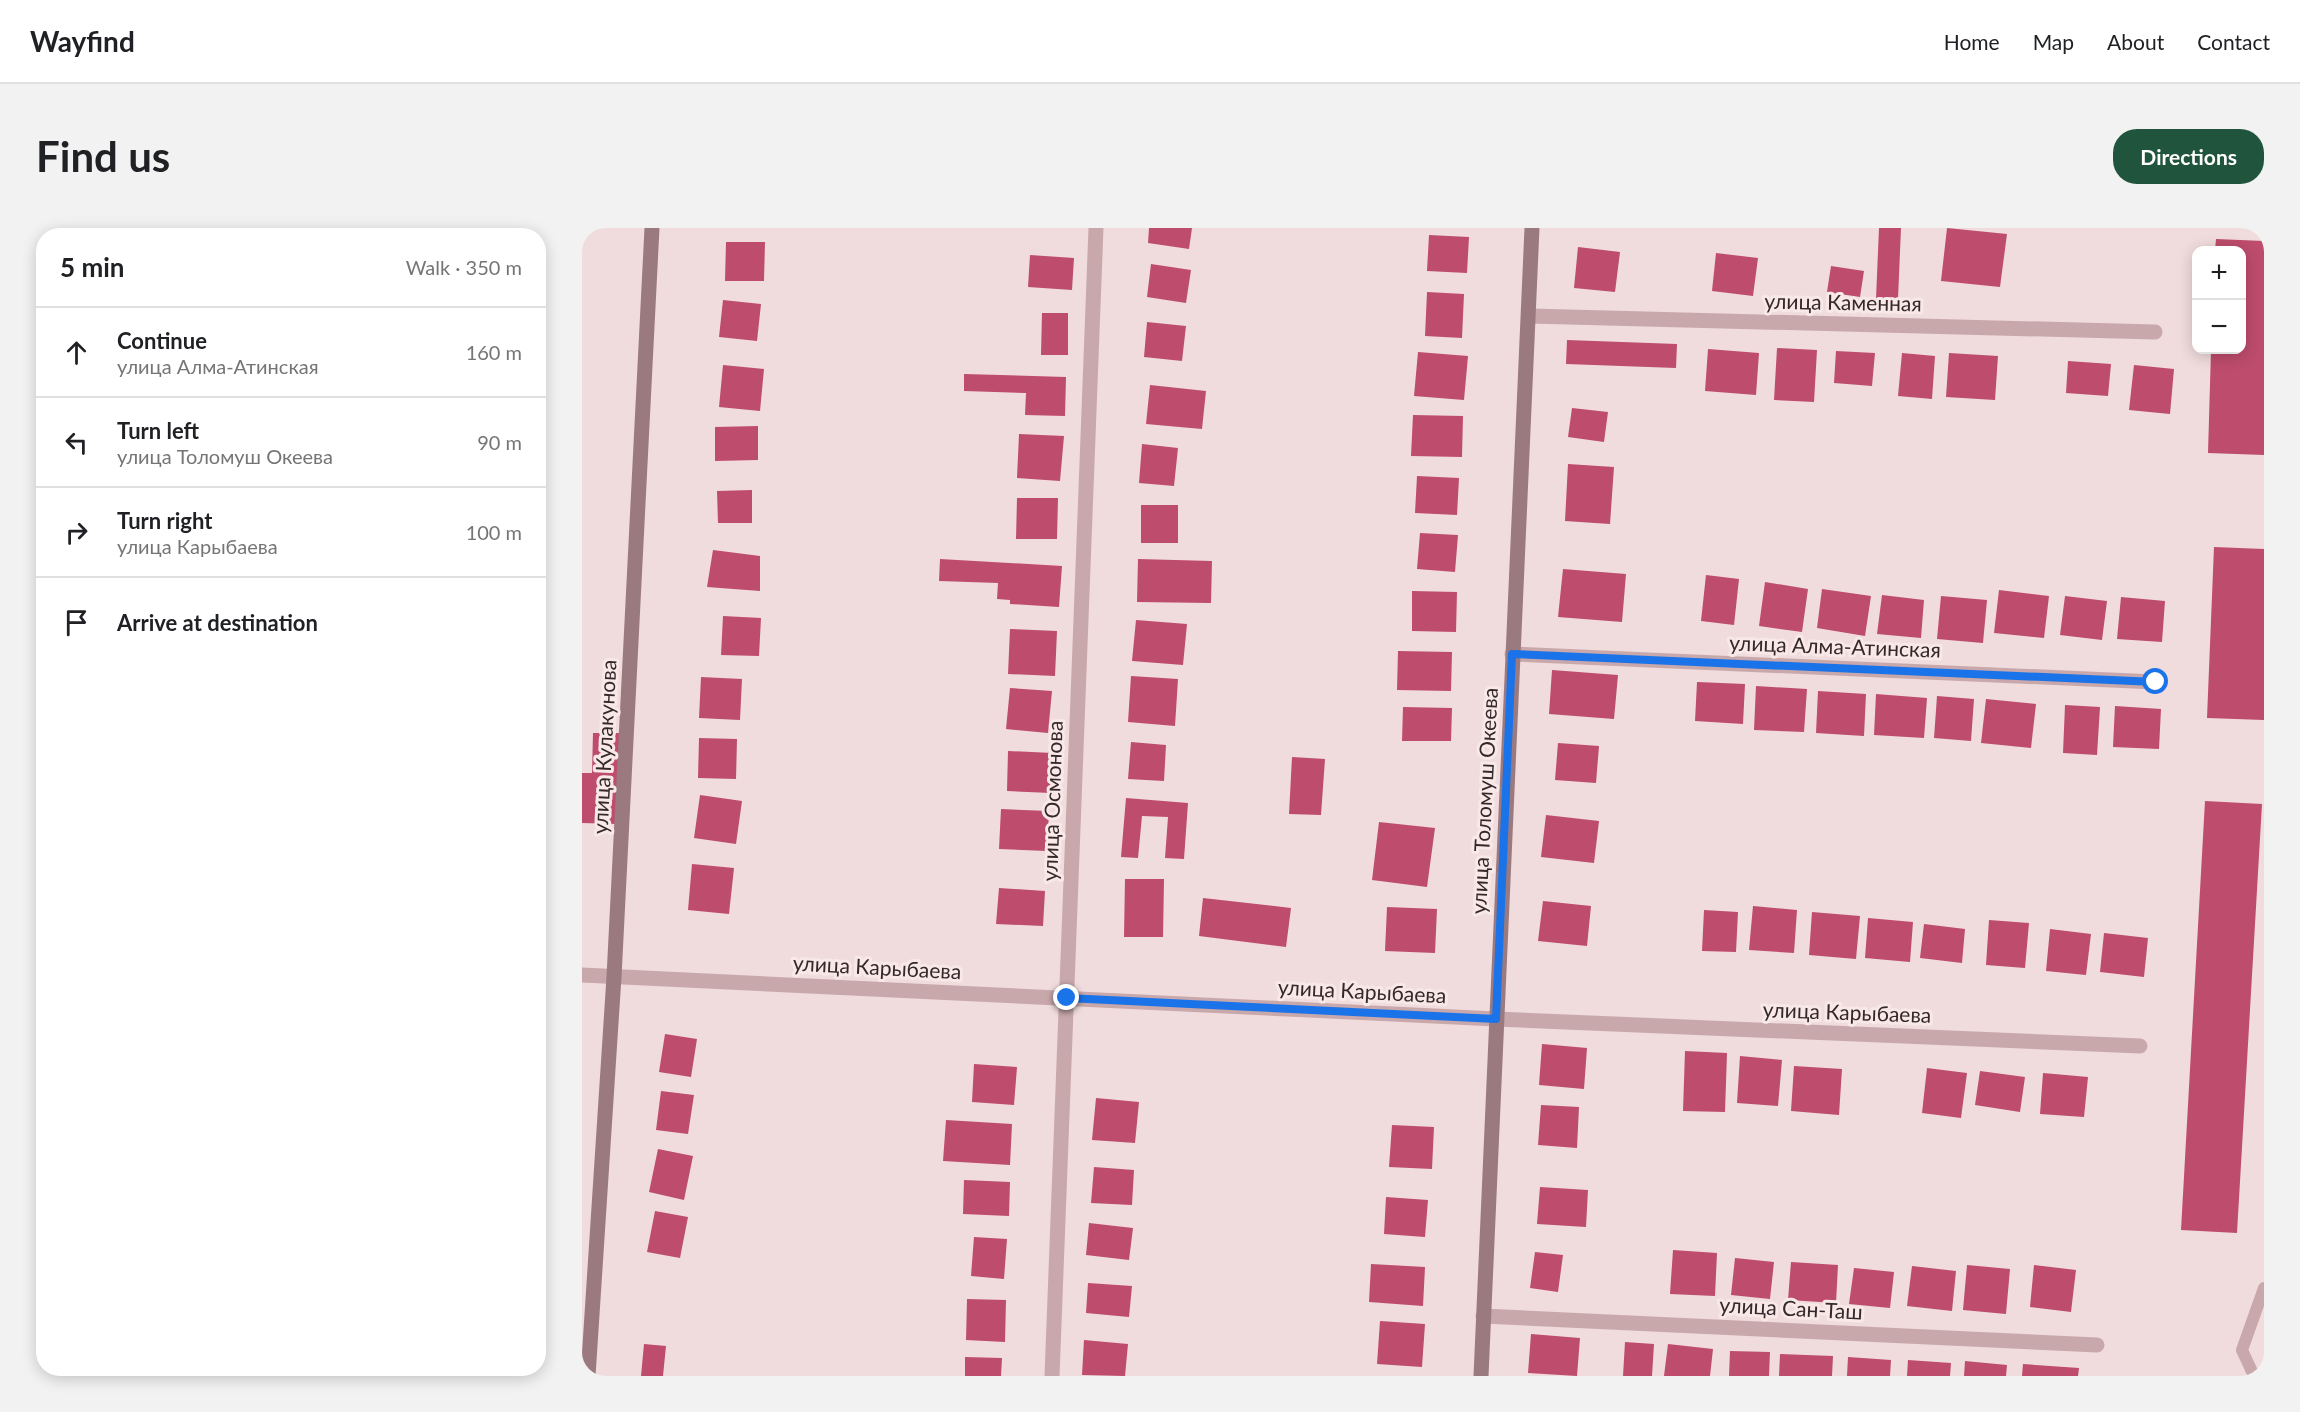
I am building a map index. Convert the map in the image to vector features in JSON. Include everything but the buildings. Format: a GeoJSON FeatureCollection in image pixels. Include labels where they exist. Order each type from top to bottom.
{"type":"FeatureCollection","features":[{"type":"Feature","properties":{"kind":"street","name":"улица Кулакунова"},"geometry":{"type":"LineString","coordinates":[[588,1376],[614,977],[652,228]]}},
{"type":"Feature","properties":{"kind":"street","name":"улица Осмонова"},"geometry":{"type":"LineString","coordinates":[[1052,1376],[1096,228]]}},
{"type":"Feature","properties":{"kind":"street","name":"улица Толомуш Океева"},"geometry":{"type":"LineString","coordinates":[[1481,1376],[1512,654],[1530,316],[1532,228]]}},
{"type":"Feature","properties":{"kind":"street","name":"улица Каменная"},"geometry":{"type":"LineString","coordinates":[[1530,316],[2155,332]]}},
{"type":"Feature","properties":{"kind":"street","name":"улица Алма-Атинская"},"geometry":{"type":"LineString","coordinates":[[1512,654],[2156,682]]}},
{"type":"Feature","properties":{"kind":"street","name":"улица Карыбаева"},"geometry":{"type":"LineString","coordinates":[[582,975],[1496,1019],[2140,1046]]}},
{"type":"Feature","properties":{"kind":"street","name":"улица Сан-Таш"},"geometry":{"type":"LineString","coordinates":[[1483,1316],[2097,1345]]}},
{"type":"Feature","properties":{"kind":"lane"},"geometry":{"type":"LineString","coordinates":[[2254,1376],[2241,1350],[2264,1288]]}},
{"type":"Feature","properties":{"kind":"route"},"geometry":{"type":"LineString","coordinates":[[1067,998],[1496,1019],[1512,654],[2156,682]]}}]}
